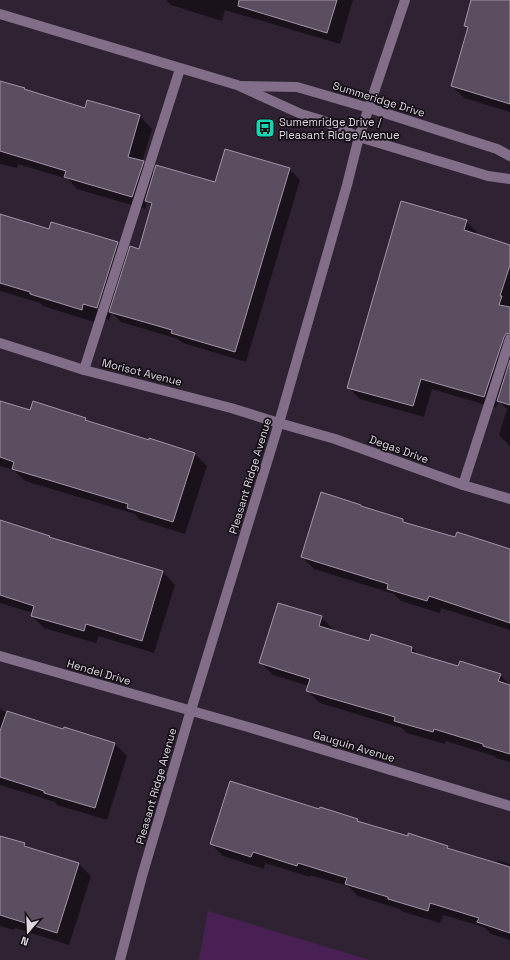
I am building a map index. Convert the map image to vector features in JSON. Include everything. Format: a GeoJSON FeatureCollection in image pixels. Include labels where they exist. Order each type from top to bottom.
{"type":"FeatureCollection","features":[{"type":"Feature","properties":{"kind":"street","name":"Pleasant Ridge Avenue"},"geometry":{"type":"LineString","coordinates":[[120,960],[142,876],[191,710],[279,424],[347,185],[359,137],[405,0]]}},
{"type":"Feature","properties":{"kind":"street","name":"Summeridge Drive"},"geometry":{"type":"LineString","coordinates":[[0,14],[237,86],[359,137],[488,176],[510,180]]}},
{"type":"Feature","properties":{"kind":"street"},"geometry":{"type":"LineString","coordinates":[[84,370],[180,69]]}},
{"type":"Feature","properties":{"kind":"street","name":"Summeridge Drive"},"geometry":{"type":"LineString","coordinates":[[237,86],[297,87],[369,108],[497,149],[510,156]]}},
{"type":"Feature","properties":{"kind":"street"},"geometry":{"type":"LineString","coordinates":[[463,485],[510,339]]}},
{"type":"Feature","properties":{"kind":"street","name":"Morisot Avenue"},"geometry":{"type":"LineString","coordinates":[[0,343],[84,370],[231,408],[279,424]]}},
{"type":"Feature","properties":{"kind":"street","name":"Degas Drive"},"geometry":{"type":"LineString","coordinates":[[279,424],[335,439],[463,485],[510,499]]}},
{"type":"Feature","properties":{"kind":"street","name":"Hendel Drive"},"geometry":{"type":"LineString","coordinates":[[0,656],[191,710]]}},
{"type":"Feature","properties":{"kind":"street","name":"Gauguin Avenue"},"geometry":{"type":"LineString","coordinates":[[191,710],[510,806]]}},
{"type":"Feature","properties":{"kind":"shaded area"},"geometry":{"type":"Polygon","coordinates":[[[208,911],[370,960],[199,960],[208,911]]]}},
{"type":"Feature","properties":{"kind":"building"},"geometry":{"type":"Polygon","coordinates":[[[239,0],[337,0],[327,33],[238,6],[239,0]]]}},
{"type":"Feature","properties":{"kind":"building"},"geometry":{"type":"Polygon","coordinates":[[[471,0],[510,0],[510,104],[451,86],[468,27],[464,26],[471,0]]]}},
{"type":"Feature","properties":{"kind":"building"},"geometry":{"type":"Polygon","coordinates":[[[0,81],[85,108],[87,100],[140,115],[128,157],[144,161],[132,197],[64,177],[66,171],[0,151],[0,81]]]}},
{"type":"Feature","properties":{"kind":"building"},"geometry":{"type":"Polygon","coordinates":[[[225,149],[290,168],[235,352],[171,333],[172,330],[109,312],[130,246],[139,249],[152,203],[145,201],[156,165],[215,182],[225,149]]]}},
{"type":"Feature","properties":{"kind":"building"},"geometry":{"type":"Polygon","coordinates":[[[401,201],[467,220],[464,230],[510,245],[510,265],[500,296],[502,296],[499,305],[510,307],[510,333],[506,334],[504,337],[484,397],[421,379],[413,406],[347,388],[401,201]]]}},
{"type":"Feature","properties":{"kind":"building"},"geometry":{"type":"Polygon","coordinates":[[[0,214],[49,229],[51,222],[118,242],[97,308],[83,304],[82,310],[0,283],[0,214]]]}},
{"type":"Feature","properties":{"kind":"building"},"geometry":{"type":"Polygon","coordinates":[[[510,360],[510,405],[497,401],[510,360]]]}},
{"type":"Feature","properties":{"kind":"building"},"geometry":{"type":"Polygon","coordinates":[[[0,401],[30,410],[33,401],[86,418],[85,420],[195,453],[173,522],[127,508],[128,504],[12,469],[14,462],[0,457],[0,401]]]}},
{"type":"Feature","properties":{"kind":"building"},"geometry":{"type":"Polygon","coordinates":[[[321,492],[403,519],[403,522],[455,537],[457,532],[510,549],[510,623],[429,596],[427,601],[387,589],[388,584],[301,557],[321,492]]]}},
{"type":"Feature","properties":{"kind":"building"},"geometry":{"type":"Polygon","coordinates":[[[0,520],[50,536],[49,537],[163,571],[142,641],[86,624],[84,631],[31,616],[34,606],[0,595],[0,520]]]}},
{"type":"Feature","properties":{"kind":"building"},"geometry":{"type":"Polygon","coordinates":[[[278,603],[322,616],[319,626],[369,641],[371,634],[412,647],[411,652],[458,666],[460,661],[501,674],[498,681],[510,685],[510,754],[434,729],[433,732],[394,721],[395,717],[306,691],[310,679],[259,663],[278,603]]]}},
{"type":"Feature","properties":{"kind":"building"},"geometry":{"type":"Polygon","coordinates":[[[7,711],[63,729],[64,727],[115,743],[95,808],[44,793],[44,791],[0,777],[0,731],[7,711]]]}},
{"type":"Feature","properties":{"kind":"building"},"geometry":{"type":"Polygon","coordinates":[[[230,781],[319,809],[320,807],[358,819],[357,821],[408,836],[408,833],[448,846],[447,848],[510,867],[510,933],[477,922],[479,918],[430,903],[428,911],[388,899],[388,897],[345,884],[347,878],[298,863],[297,866],[253,852],[251,857],[210,844],[230,781]]]}},
{"type":"Feature","properties":{"kind":"building"},"geometry":{"type":"Polygon","coordinates":[[[0,836],[25,843],[24,846],[79,863],[57,933],[0,915],[0,836]]]}},
{"type":"Feature","properties":{"kind":"place","name":"Sumemridge Drive / Pleasant Ridge Avenue"},"geometry":{"type":"Point","coordinates":[265,128]}}]}
